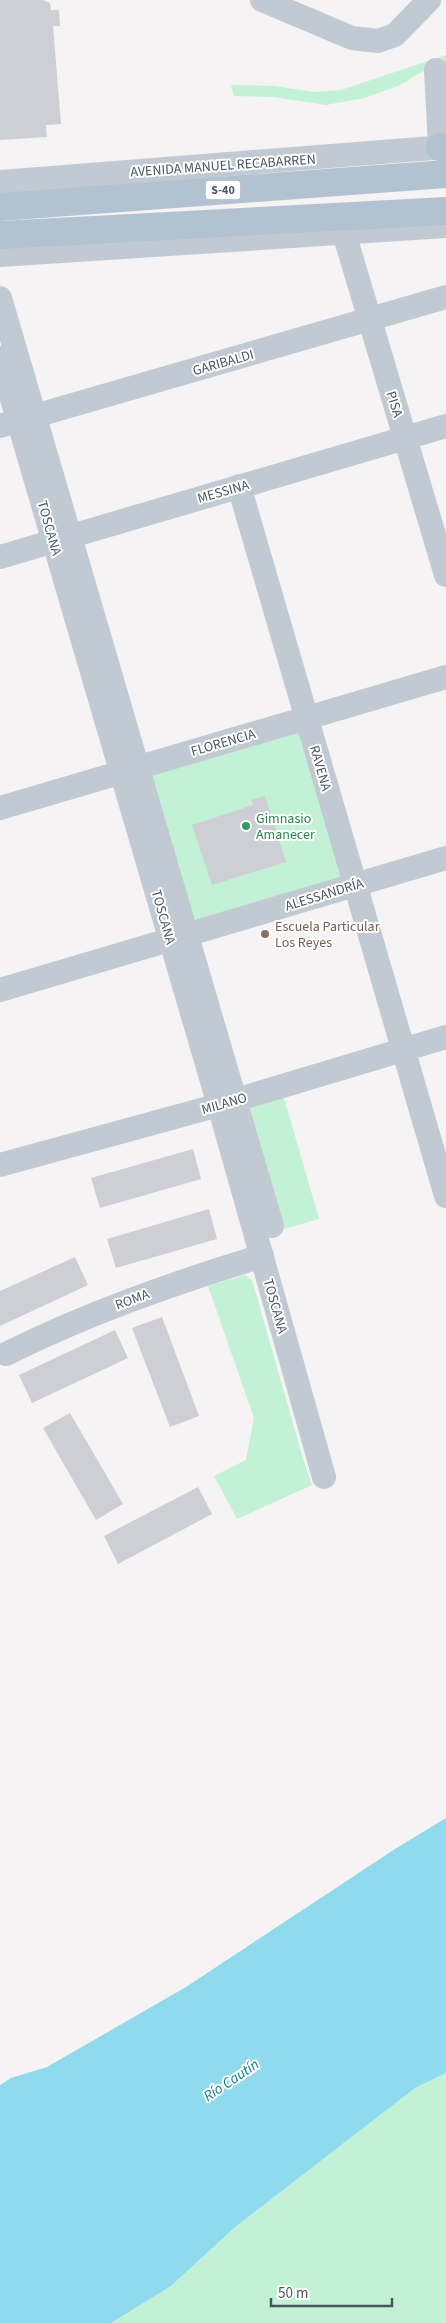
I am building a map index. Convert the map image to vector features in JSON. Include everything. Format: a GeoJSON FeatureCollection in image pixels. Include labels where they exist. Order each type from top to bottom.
{"type":"FeatureCollection","features":[{"type":"Feature","properties":{"kind":"main road","name":"AVENIDA MANUEL RECABARREN"},"geometry":{"type":"LineString","coordinates":[[0,207],[446,174]]}},
{"type":"Feature","properties":{"kind":"main road"},"geometry":{"type":"LineString","coordinates":[[0,235],[446,212]]}},
{"type":"Feature","properties":{"kind":"street"},"geometry":{"type":"LineString","coordinates":[[262,0],[352,38],[378,41],[395,34],[429,0]]}},
{"type":"Feature","properties":{"kind":"street"},"geometry":{"type":"LineString","coordinates":[[436,70],[444,148]]}},
{"type":"Feature","properties":{"kind":"street","name":"AVENIDA MANUEL RECABARREN"},"geometry":{"type":"LineString","coordinates":[[0,182],[444,148]]}},
{"type":"Feature","properties":{"kind":"street"},"geometry":{"type":"LineString","coordinates":[[0,255],[446,226]]}},
{"type":"Feature","properties":{"kind":"street","name":"PISA"},"geometry":{"type":"LineString","coordinates":[[344,233],[446,575]]}},
{"type":"Feature","properties":{"kind":"street","name":"GARIBALDI"},"geometry":{"type":"LineString","coordinates":[[18,421],[446,297]]}},
{"type":"Feature","properties":{"kind":"street","name":"TOSCANA"},"geometry":{"type":"LineString","coordinates":[[0,298],[18,421]]}},
{"type":"Feature","properties":{"kind":"street","name":"TOSCANA"},"geometry":{"type":"LineString","coordinates":[[0,358],[18,421],[62,538],[227,1102],[262,1256],[324,1477]]}},
{"type":"Feature","properties":{"kind":"street","name":"MESSINA"},"geometry":{"type":"LineString","coordinates":[[0,556],[446,426]]}},
{"type":"Feature","properties":{"kind":"street","name":"RAVENA"},"geometry":{"type":"LineString","coordinates":[[238,486],[446,1196]]}},
{"type":"Feature","properties":{"kind":"street","name":"FLORENCIA"},"geometry":{"type":"LineString","coordinates":[[0,808],[446,677]]}},
{"type":"Feature","properties":{"kind":"street","name":"ALESSANDRÍA"},"geometry":{"type":"LineString","coordinates":[[0,989],[446,858]]}},
{"type":"Feature","properties":{"kind":"street","name":"MILANO"},"geometry":{"type":"LineString","coordinates":[[0,1165],[227,1102],[446,1037]]}},
{"type":"Feature","properties":{"kind":"street","name":"TOSCANA"},"geometry":{"type":"LineString","coordinates":[[227,1102],[272,1226]]}},
{"type":"Feature","properties":{"kind":"street","name":"ROMA"},"geometry":{"type":"LineString","coordinates":[[6,1354],[58,1328],[111,1306],[262,1256]]}},
{"type":"Feature","properties":{"kind":"green space"},"geometry":{"type":"Polygon","coordinates":[[[446,55],[446,63],[420,73],[398,86],[364,98],[326,105],[274,97],[234,96],[231,85],[274,86],[313,92],[341,90],[446,55]]]}},
{"type":"Feature","properties":{"kind":"green space","name":"Gimnasio Amanecer"},"geometry":{"type":"Polygon","coordinates":[[[301,732],[343,877],[192,921],[149,776],[301,732]]]}},
{"type":"Feature","properties":{"kind":"green space"},"geometry":{"type":"Polygon","coordinates":[[[282,1091],[319,1219],[285,1229],[249,1105],[282,1091]]]}},
{"type":"Feature","properties":{"kind":"green space"},"geometry":{"type":"Polygon","coordinates":[[[245,1275],[252,1280],[312,1485],[237,1519],[214,1476],[246,1460],[254,1418],[208,1286],[245,1275]]]}},
{"type":"Feature","properties":{"kind":"green space"},"geometry":{"type":"Polygon","coordinates":[[[446,2073],[446,2323],[111,2323],[171,2286],[234,2228],[415,2088],[446,2073]]]}},
{"type":"Feature","properties":{"kind":"water","name":"Río Cautín"},"geometry":{"type":"Polygon","coordinates":[[[446,1818],[446,2073],[415,2088],[234,2228],[171,2286],[111,2323],[0,2323],[0,2085],[11,2078],[47,2067],[186,1987],[395,1849],[446,1818]]]}},
{"type":"Feature","properties":{"kind":"building"},"geometry":{"type":"Polygon","coordinates":[[[0,0],[43,0],[50,3],[51,10],[59,10],[60,26],[53,26],[61,124],[46,125],[47,137],[0,140],[0,0]]]}},
{"type":"Feature","properties":{"kind":"building"},"geometry":{"type":"Polygon","coordinates":[[[265,796],[286,862],[212,885],[192,825],[253,805],[251,800],[265,796]]]}},
{"type":"Feature","properties":{"kind":"building"},"geometry":{"type":"Polygon","coordinates":[[[193,1149],[201,1179],[100,1208],[91,1178],[193,1149]]]}},
{"type":"Feature","properties":{"kind":"building"},"geometry":{"type":"Polygon","coordinates":[[[209,1209],[217,1239],[116,1268],[107,1239],[209,1209]]]}},
{"type":"Feature","properties":{"kind":"building"},"geometry":{"type":"Polygon","coordinates":[[[75,1257],[88,1285],[0,1326],[0,1291],[75,1257]]]}},
{"type":"Feature","properties":{"kind":"building"},"geometry":{"type":"Polygon","coordinates":[[[162,1317],[199,1416],[170,1427],[132,1328],[162,1317]]]}},
{"type":"Feature","properties":{"kind":"building"},"geometry":{"type":"Polygon","coordinates":[[[115,1330],[128,1358],[32,1403],[19,1375],[115,1330]]]}},
{"type":"Feature","properties":{"kind":"building"},"geometry":{"type":"Polygon","coordinates":[[[70,1413],[123,1504],[96,1520],[43,1428],[70,1413]]]}},
{"type":"Feature","properties":{"kind":"building"},"geometry":{"type":"Polygon","coordinates":[[[198,1487],[212,1514],[118,1564],[104,1536],[198,1487]]]}},
{"type":"Feature","properties":{"kind":"place","name":"Gimnasio Amanecer"},"geometry":{"type":"Point","coordinates":[246,826]}},
{"type":"Feature","properties":{"kind":"place","name":"Escuela Particular Los Reyes"},"geometry":{"type":"Point","coordinates":[265,934]}}]}
